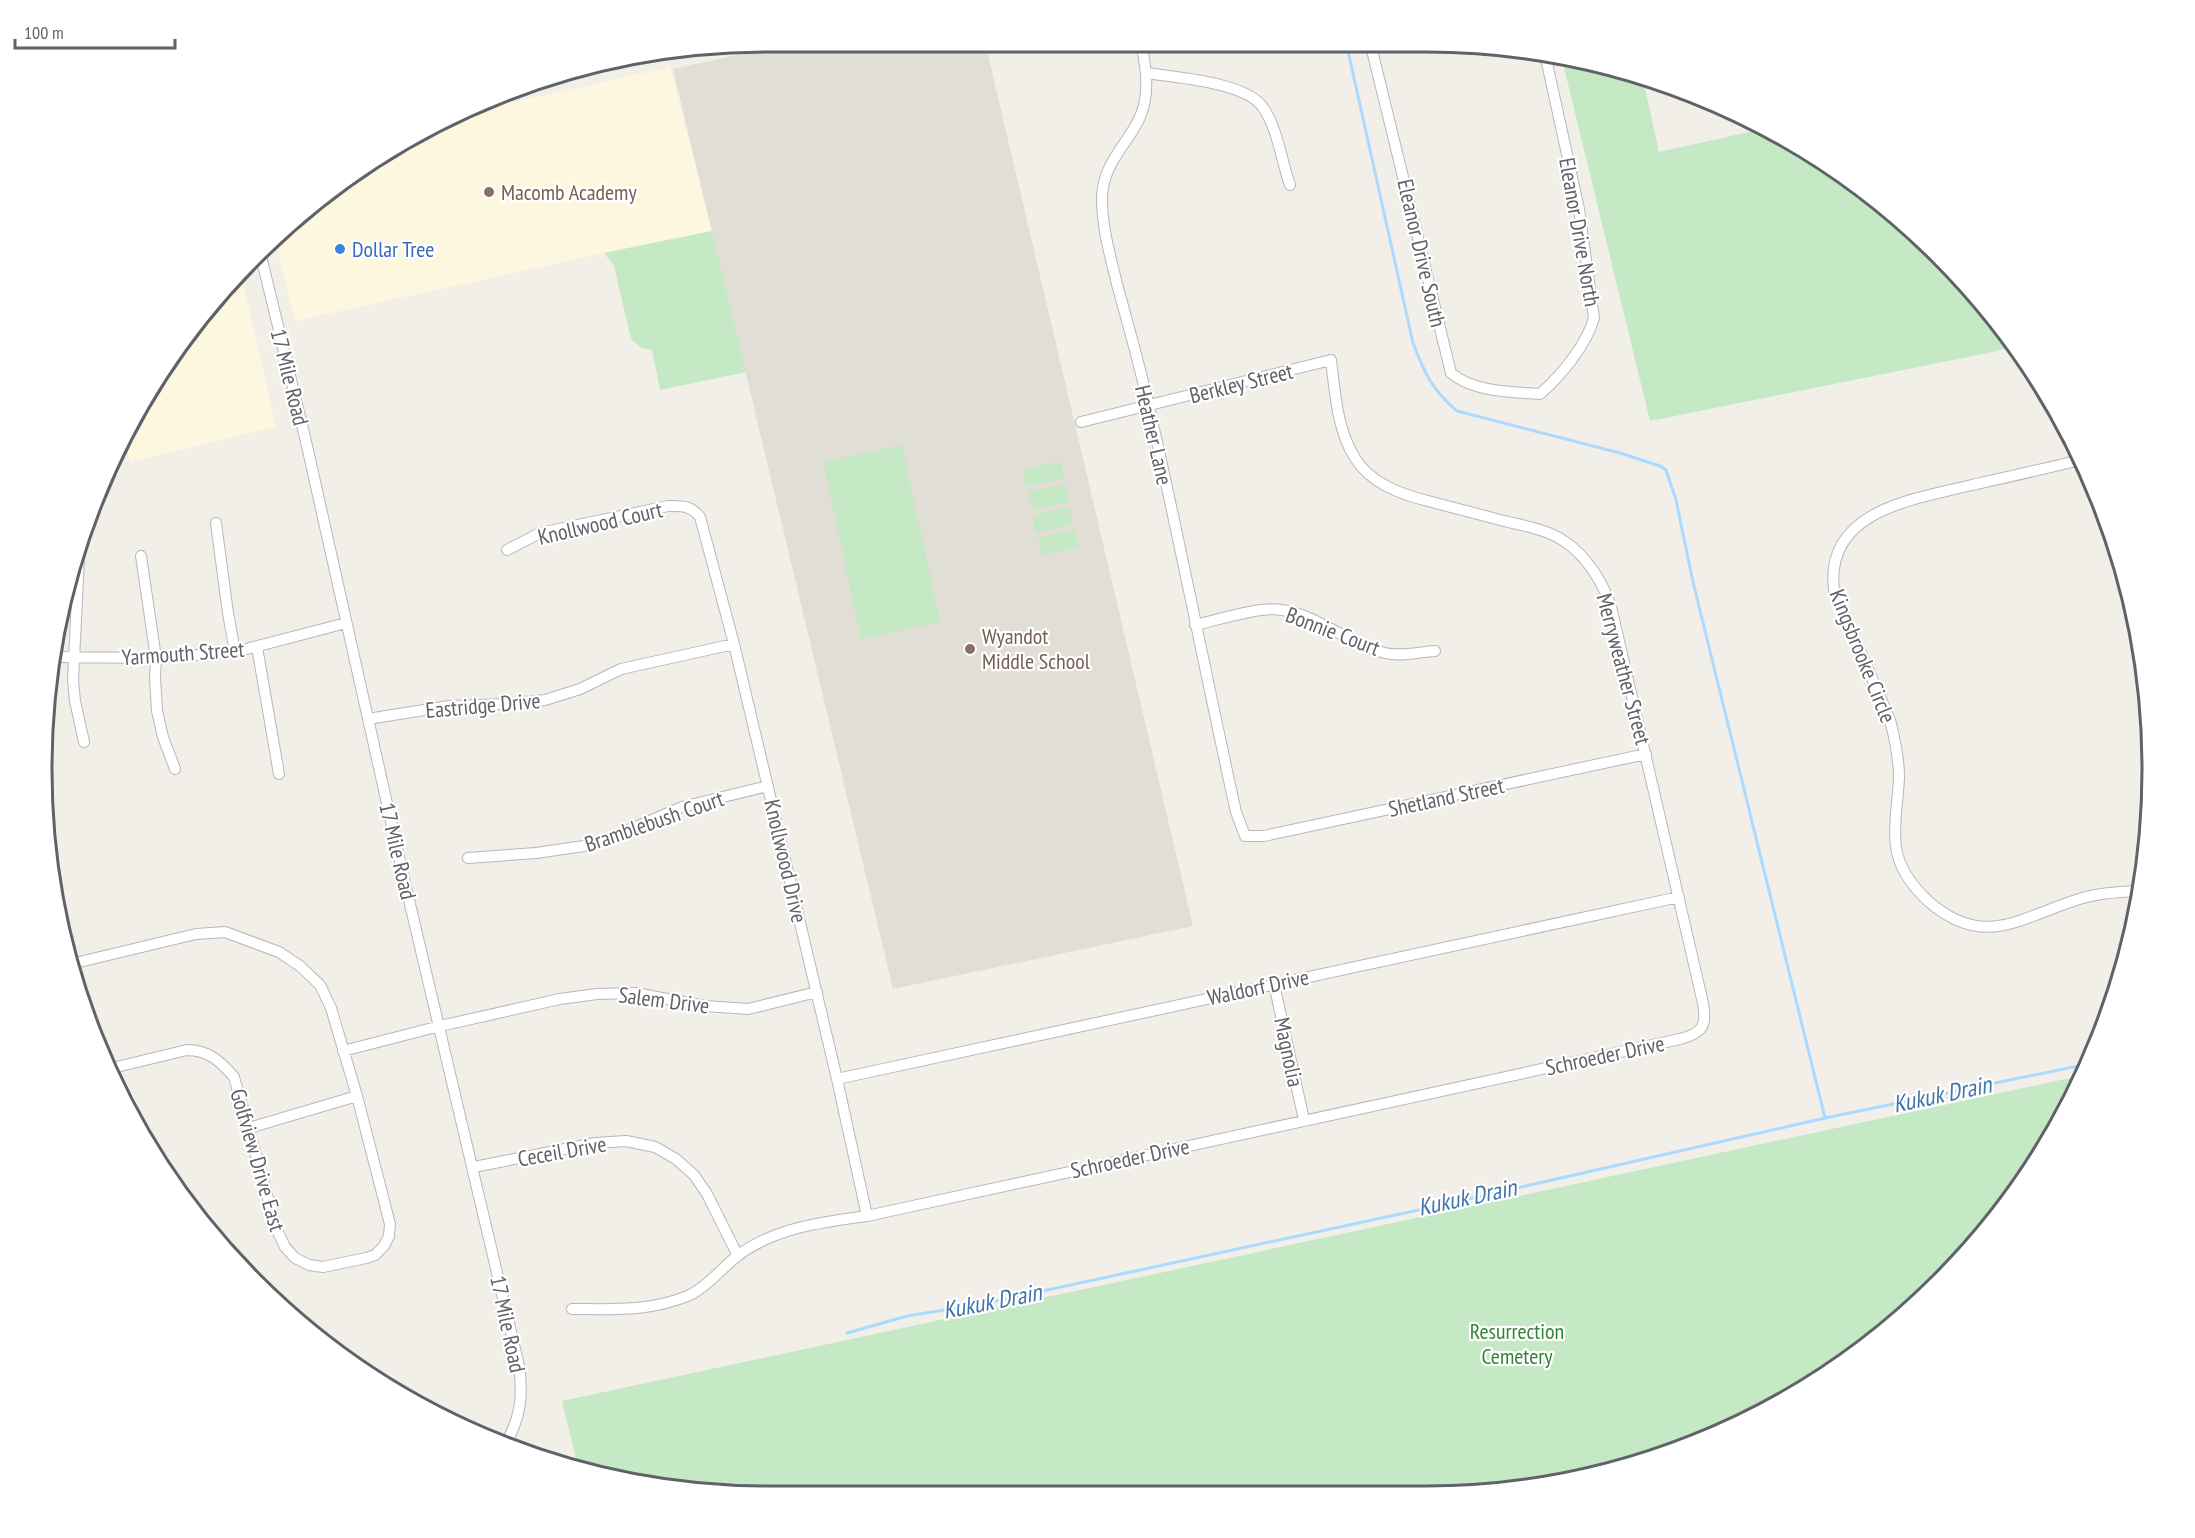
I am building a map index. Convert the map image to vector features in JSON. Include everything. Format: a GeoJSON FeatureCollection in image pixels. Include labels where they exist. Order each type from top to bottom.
{"type":"FeatureCollection","features":[{"type":"Feature","properties":{"kind":"street","name":"Heather Lane"},"geometry":{"type":"LineString","coordinates":[[1143,53],[1148,73],[1144,106],[1133,129],[1118,149],[1107,170],[1102,199],[1108,246],[1149,406],[1236,812],[1245,836]]}},
{"type":"Feature","properties":{"kind":"street","name":"Eleanor Drive South"},"geometry":{"type":"LineString","coordinates":[[1373,53],[1452,373],[1465,383],[1479,387],[1540,394]]}},
{"type":"Feature","properties":{"kind":"street","name":"Eleanor Drive North"},"geometry":{"type":"LineString","coordinates":[[1540,394],[1556,380],[1591,330],[1594,318],[1579,209],[1547,63]]}},
{"type":"Feature","properties":{"kind":"street"},"geometry":{"type":"LineString","coordinates":[[1148,73],[1234,87],[1261,105],[1275,133],[1282,164],[1290,185]]}},
{"type":"Feature","properties":{"kind":"street","name":"17 Mile Road"},"geometry":{"type":"LineString","coordinates":[[262,262],[519,1366],[522,1389],[520,1414],[509,1436]]}},
{"type":"Feature","properties":{"kind":"street","name":"Berkley Street"},"geometry":{"type":"LineString","coordinates":[[1081,422],[1331,360]]}},
{"type":"Feature","properties":{"kind":"street","name":"Merryweather Street"},"geometry":{"type":"LineString","coordinates":[[1331,360],[1336,396],[1348,447],[1367,473],[1392,489],[1418,499],[1539,530],[1563,540],[1580,555],[1606,592],[1703,1003],[1705,1013],[1702,1028]]}},
{"type":"Feature","properties":{"kind":"street","name":"Kingsbrooke Circle"},"geometry":{"type":"LineString","coordinates":[[2073,462],[1908,500],[1875,513],[1855,529],[1843,543],[1835,561],[1832,576],[1834,590],[1890,720],[1899,776],[1895,824],[1896,848],[1906,877],[1918,892],[1932,904],[1964,924],[1976,928],[1990,928],[2000,927],[2077,899],[2111,892],[2132,891]]}},
{"type":"Feature","properties":{"kind":"street","name":"Knollwood Court"},"geometry":{"type":"LineString","coordinates":[[507,550],[551,531],[668,506],[687,506],[694,509]]}},
{"type":"Feature","properties":{"kind":"street","name":"Knollwood Drive"},"geometry":{"type":"LineString","coordinates":[[694,509],[703,525],[734,644],[837,1078],[867,1216]]}},
{"type":"Feature","properties":{"kind":"street"},"geometry":{"type":"LineString","coordinates":[[216,523],[235,652]]}},
{"type":"Feature","properties":{"kind":"street"},"geometry":{"type":"LineString","coordinates":[[141,556],[156,658],[157,711],[163,737],[175,769]]}},
{"type":"Feature","properties":{"kind":"street"},"geometry":{"type":"LineString","coordinates":[[78,581],[74,657],[75,701],[84,742]]}},
{"type":"Feature","properties":{"kind":"street","name":"Bonnie Court"},"geometry":{"type":"LineString","coordinates":[[1195,625],[1259,611],[1280,609],[1297,614],[1365,646],[1386,653],[1435,651]]}},
{"type":"Feature","properties":{"kind":"street","name":"Yarmouth Street"},"geometry":{"type":"LineString","coordinates":[[62,657],[156,658],[235,652],[346,623]]}},
{"type":"Feature","properties":{"kind":"street","name":"Eastridge Drive"},"geometry":{"type":"LineString","coordinates":[[368,719],[449,706],[545,700],[580,689],[621,669],[734,644]]}},
{"type":"Feature","properties":{"kind":"street"},"geometry":{"type":"LineString","coordinates":[[257,647],[279,774]]}},
{"type":"Feature","properties":{"kind":"street","name":"Shetland Street"},"geometry":{"type":"LineString","coordinates":[[1245,836],[1264,836],[1646,754]]}},
{"type":"Feature","properties":{"kind":"street","name":"Bramblebush Court"},"geometry":{"type":"LineString","coordinates":[[468,858],[536,853],[584,846],[610,838],[682,807],[768,786]]}},
{"type":"Feature","properties":{"kind":"street","name":"Waldorf Drive"},"geometry":{"type":"LineString","coordinates":[[837,1078],[1679,897]]}},
{"type":"Feature","properties":{"kind":"street","name":"Golfview Drive East"},"geometry":{"type":"LineString","coordinates":[[80,962],[196,934],[225,932],[279,952],[313,976],[325,994],[357,1096],[390,1224],[389,1236],[384,1246],[375,1255],[331,1266],[315,1267],[301,1262],[290,1254],[277,1230],[234,1077],[219,1060],[195,1050],[179,1051],[117,1067]]}},
{"type":"Feature","properties":{"kind":"street","name":"Magnolia"},"geometry":{"type":"LineString","coordinates":[[1275,984],[1304,1120]]}},
{"type":"Feature","properties":{"kind":"street","name":"Salem Drive"},"geometry":{"type":"LineString","coordinates":[[343,1051],[560,999],[607,993],[635,993],[705,1006],[748,1009],[817,992]]}},
{"type":"Feature","properties":{"kind":"street","name":"Schroeder Drive"},"geometry":{"type":"LineString","coordinates":[[572,1309],[632,1310],[688,1296],[701,1289],[738,1256],[775,1234],[818,1222],[867,1216],[1680,1039],[1702,1028]]}},
{"type":"Feature","properties":{"kind":"street"},"geometry":{"type":"LineString","coordinates":[[249,1128],[357,1096]]}},
{"type":"Feature","properties":{"kind":"street","name":"Ceceil Drive"},"geometry":{"type":"LineString","coordinates":[[474,1167],[595,1143],[626,1141],[654,1147],[676,1159],[694,1175],[707,1194],[738,1256]]}},
{"type":"Feature","properties":{"kind":"shaded area","name":"Wyandot Middle School"},"geometry":{"type":"Polygon","coordinates":[[[988,53],[1193,926],[893,989],[673,69],[743,54],[988,53]]]}},
{"type":"Feature","properties":{"kind":"shaded area"},"geometry":{"type":"Polygon","coordinates":[[[670,67],[712,231],[295,321],[277,248],[333,201],[371,173],[452,126],[499,105],[670,67]]]}},
{"type":"Feature","properties":{"kind":"shaded area"},"geometry":{"type":"Polygon","coordinates":[[[243,283],[276,427],[130,462],[127,451],[173,371],[243,283]]]}},
{"type":"Feature","properties":{"kind":"green space"},"geometry":{"type":"Polygon","coordinates":[[[1564,66],[1645,88],[1659,152],[1753,131],[1824,173],[1898,230],[1933,262],[1965,297],[2005,348],[1650,421],[1564,66]]]}},
{"type":"Feature","properties":{"kind":"green space"},"geometry":{"type":"Polygon","coordinates":[[[712,231],[746,372],[660,390],[652,350],[641,348],[631,339],[614,266],[604,253],[712,231]]]}},
{"type":"Feature","properties":{"kind":"green space"},"geometry":{"type":"Polygon","coordinates":[[[902,445],[940,622],[861,639],[823,462],[902,445]]]}},
{"type":"Feature","properties":{"kind":"green space"},"geometry":{"type":"Polygon","coordinates":[[[1060,461],[1064,478],[1026,487],[1023,470],[1060,461]]]}},
{"type":"Feature","properties":{"kind":"green space"},"geometry":{"type":"Polygon","coordinates":[[[1065,484],[1069,501],[1032,510],[1028,492],[1065,484]]]}},
{"type":"Feature","properties":{"kind":"green space"},"geometry":{"type":"Polygon","coordinates":[[[1069,507],[1073,524],[1036,533],[1032,516],[1069,507]]]}},
{"type":"Feature","properties":{"kind":"green space"},"geometry":{"type":"Polygon","coordinates":[[[1075,530],[1079,547],[1042,555],[1038,538],[1075,530]]]}},
{"type":"Feature","properties":{"kind":"green space","name":"Resurrection Cemetery"},"geometry":{"type":"Polygon","coordinates":[[[2073,1077],[2047,1127],[2022,1167],[1965,1241],[1933,1276],[1862,1337],[1824,1365],[1743,1412],[1656,1447],[1566,1472],[1473,1484],[1426,1486],[769,1486],[722,1484],[629,1472],[576,1459],[562,1401],[2073,1077]]]}},
{"type":"Feature","properties":{"kind":"waterway"},"geometry":{"type":"LineString","coordinates":[[1348,53],[1413,343],[1425,372],[1435,388],[1457,411],[1620,453],[1666,470],[1676,500],[1693,582],[1825,1118]]}},
{"type":"Feature","properties":{"kind":"waterway","name":"Kukuk Drain"},"geometry":{"type":"LineString","coordinates":[[847,1333],[907,1316],[982,1304],[1442,1205],[1825,1118],[2078,1066]]}},
{"type":"Feature","properties":{"kind":"place","name":"Macomb Academy"},"geometry":{"type":"Point","coordinates":[489,192]}},
{"type":"Feature","properties":{"kind":"place","name":"Dollar Tree"},"geometry":{"type":"Point","coordinates":[340,249]}},
{"type":"Feature","properties":{"kind":"place","name":"Wyandot Middle School"},"geometry":{"type":"Point","coordinates":[970,649]}}]}
